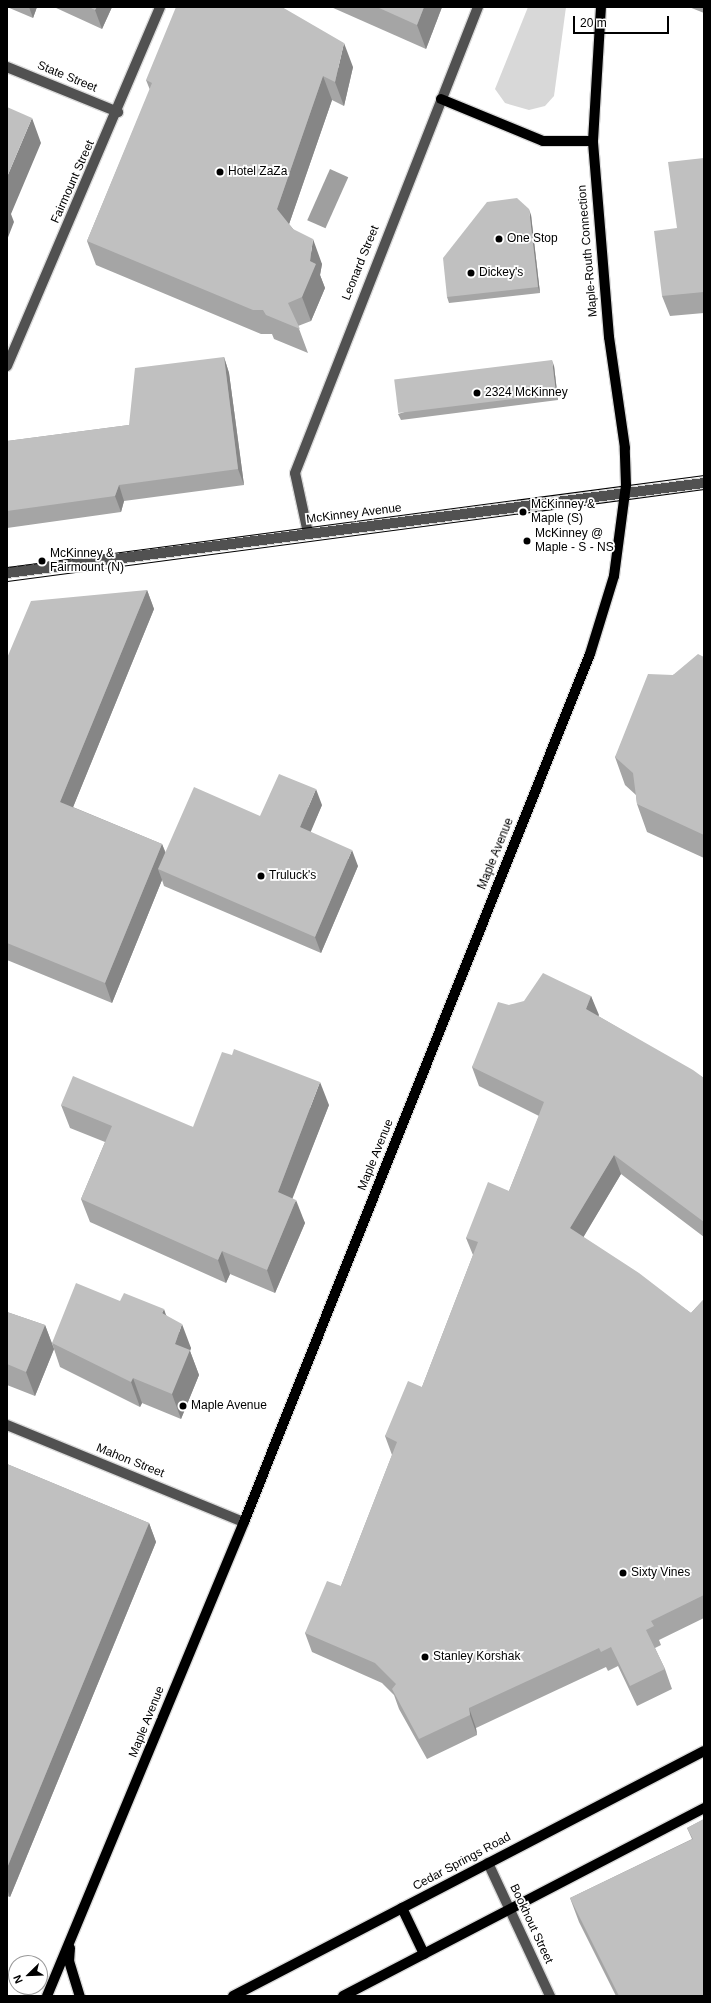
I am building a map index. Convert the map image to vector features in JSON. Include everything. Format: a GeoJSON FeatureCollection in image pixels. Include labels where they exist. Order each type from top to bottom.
{"type":"FeatureCollection","features":[{"type":"Feature","properties":{"kind":"main road","name":"Maple-Routh Connection"},"geometry":{"type":"LineString","coordinates":[[601,7],[593,141],[609,338],[625,448],[625,492]]}},
{"type":"Feature","properties":{"kind":"main road"},"geometry":{"type":"LineString","coordinates":[[441,99],[543,141],[593,141]]}},
{"type":"Feature","properties":{"kind":"main road","name":"Maple Avenue"},"geometry":{"type":"LineString","coordinates":[[47,1996],[244,1522],[590,654],[618,561],[625,492]]}},
{"type":"Feature","properties":{"kind":"main road","name":"Cedar Springs Road"},"geometry":{"type":"LineString","coordinates":[[233,1996],[704,1751]]}},
{"type":"Feature","properties":{"kind":"main road"},"geometry":{"type":"LineString","coordinates":[[343,1996],[704,1808]]}},
{"type":"Feature","properties":{"kind":"main road"},"geometry":{"type":"LineString","coordinates":[[402,1908],[424,1954]]}},
{"type":"Feature","properties":{"kind":"main road"},"geometry":{"type":"LineString","coordinates":[[71,1940],[69,1961],[80,1996]]}},
{"type":"Feature","properties":{"kind":"street","name":"Fairmount Street"},"geometry":{"type":"LineString","coordinates":[[7,366],[118,112],[160,7]]}},
{"type":"Feature","properties":{"kind":"street","name":"Leonard Street"},"geometry":{"type":"LineString","coordinates":[[308,533],[295,473],[478,7]]}},
{"type":"Feature","properties":{"kind":"street","name":"State Street"},"geometry":{"type":"LineString","coordinates":[[7,67],[118,112]]}},
{"type":"Feature","properties":{"kind":"street","name":"McKinney Avenue"},"geometry":{"type":"LineString","coordinates":[[7,573],[704,483]]}},
{"type":"Feature","properties":{"kind":"street","name":"Mahon Street"},"geometry":{"type":"LineString","coordinates":[[7,1425],[244,1522]]}},
{"type":"Feature","properties":{"kind":"street","name":"Bookhout Street"},"geometry":{"type":"LineString","coordinates":[[488,1863],[550,1996]]}},
{"type":"Feature","properties":{"kind":"shaded area"},"geometry":{"type":"Polygon","coordinates":[[[528,7],[566,7],[554,96],[545,106],[529,110],[505,103],[495,89],[528,7]]]}},
{"type":"Feature","properties":{"kind":"shaded area"},"geometry":{"type":"Polygon","coordinates":[[[330,169],[348,177],[325,228],[307,220],[330,169]]]}},
{"type":"Feature","properties":{"kind":"building"},"geometry":{"type":"Polygon","coordinates":[[[89,7],[97,7],[95,10],[89,7]]]}},
{"type":"Feature","properties":{"kind":"building","name":"Hotel ZaZa"},"geometry":{"type":"Polygon","coordinates":[[[176,7],[282,7],[344,43],[335,82],[323,76],[277,209],[293,229],[313,239],[310,261],[316,264],[302,297],[288,303],[300,329],[266,315],[263,310],[253,310],[87,241],[152,83],[146,80],[176,7]]]}},
{"type":"Feature","properties":{"kind":"building"},"geometry":{"type":"Polygon","coordinates":[[[377,7],[424,7],[417,25],[377,7]]]}},
{"type":"Feature","properties":{"kind":"building"},"geometry":{"type":"Polygon","coordinates":[[[7,107],[32,118],[7,177],[7,107]]]}},
{"type":"Feature","properties":{"kind":"building"},"geometry":{"type":"Polygon","coordinates":[[[704,158],[704,292],[662,296],[654,231],[677,228],[668,162],[704,158]]]}},
{"type":"Feature","properties":{"kind":"building","name":"One Stop"},"geometry":{"type":"Polygon","coordinates":[[[517,198],[529,209],[538,287],[447,297],[443,258],[487,202],[517,198]]]}},
{"type":"Feature","properties":{"kind":"building"},"geometry":{"type":"Polygon","coordinates":[[[224,357],[238,469],[119,485],[115,496],[7,511],[7,441],[129,425],[135,368],[224,357]]]}},
{"type":"Feature","properties":{"kind":"building","name":"2324 McKinney"},"geometry":{"type":"Polygon","coordinates":[[[552,360],[556,394],[398,413],[394,379],[552,360]]]}},
{"type":"Feature","properties":{"kind":"building"},"geometry":{"type":"Polygon","coordinates":[[[147,590],[60,802],[162,844],[105,983],[7,943],[7,658],[31,601],[147,590]]]}},
{"type":"Feature","properties":{"kind":"building"},"geometry":{"type":"Polygon","coordinates":[[[698,654],[704,657],[704,835],[637,804],[633,773],[615,757],[648,674],[673,675],[698,654]]]}},
{"type":"Feature","properties":{"kind":"building","name":"Truluck's"},"geometry":{"type":"Polygon","coordinates":[[[279,774],[316,789],[300,827],[352,850],[315,937],[158,869],[194,787],[260,816],[279,774]]]}},
{"type":"Feature","properties":{"kind":"building"},"geometry":{"type":"Polygon","coordinates":[[[543,973],[591,996],[586,1009],[693,1070],[704,1078],[704,1222],[614,1155],[570,1228],[639,1273],[691,1313],[704,1299],[704,1595],[651,1621],[654,1626],[646,1630],[665,1669],[630,1686],[611,1647],[601,1652],[599,1648],[469,1708],[470,1715],[419,1739],[392,1689],[396,1684],[375,1663],[305,1633],[327,1581],[341,1586],[397,1442],[385,1436],[408,1381],[422,1387],[478,1242],[466,1238],[488,1182],[509,1191],[544,1102],[472,1067],[498,1002],[509,1005],[524,1001],[543,973]]]}},
{"type":"Feature","properties":{"kind":"building"},"geometry":{"type":"Polygon","coordinates":[[[234,1049],[320,1082],[278,1192],[296,1200],[267,1270],[222,1251],[218,1260],[81,1199],[112,1126],[61,1105],[73,1076],[193,1127],[222,1052],[232,1055],[234,1049]]]}},
{"type":"Feature","properties":{"kind":"building"},"geometry":{"type":"Polygon","coordinates":[[[76,1283],[120,1301],[124,1293],[164,1309],[162,1313],[182,1324],[175,1344],[190,1350],[172,1394],[133,1378],[131,1382],[52,1343],[76,1283]]]}},
{"type":"Feature","properties":{"kind":"building"},"geometry":{"type":"Polygon","coordinates":[[[7,1312],[45,1325],[26,1372],[7,1364],[7,1312]]]}},
{"type":"Feature","properties":{"kind":"building"},"geometry":{"type":"Polygon","coordinates":[[[7,1464],[149,1523],[7,1868],[7,1464]]]}},
{"type":"Feature","properties":{"kind":"building"},"geometry":{"type":"Polygon","coordinates":[[[704,1819],[704,1996],[619,1996],[570,1898],[693,1839],[687,1828],[704,1819]]]}},
{"type":"Feature","properties":{"kind":"tram line"},"geometry":{"type":"LineString","coordinates":[[7,567],[704,475]]}},
{"type":"Feature","properties":{"kind":"tram line"},"geometry":{"type":"LineString","coordinates":[[7,581],[704,489]]}},
{"type":"Feature","properties":{"kind":"place","name":"Hotel ZaZa"},"geometry":{"type":"Point","coordinates":[220,172]}},
{"type":"Feature","properties":{"kind":"place","name":"One Stop"},"geometry":{"type":"Point","coordinates":[499,239]}},
{"type":"Feature","properties":{"kind":"place","name":"Dickey's"},"geometry":{"type":"Point","coordinates":[471,273]}},
{"type":"Feature","properties":{"kind":"place","name":"2324 McKinney"},"geometry":{"type":"Point","coordinates":[477,393]}},
{"type":"Feature","properties":{"kind":"place","name":"McKinney & Maple (S)"},"geometry":{"type":"Point","coordinates":[523,512]}},
{"type":"Feature","properties":{"kind":"place","name":"McKinney @ Maple - S - NS"},"geometry":{"type":"Point","coordinates":[527,541]}},
{"type":"Feature","properties":{"kind":"place","name":"McKinney & Fairmount (N)"},"geometry":{"type":"Point","coordinates":[42,561]}},
{"type":"Feature","properties":{"kind":"place","name":"Truluck's"},"geometry":{"type":"Point","coordinates":[261,876]}},
{"type":"Feature","properties":{"kind":"place","name":"Maple Avenue"},"geometry":{"type":"Point","coordinates":[183,1406]}},
{"type":"Feature","properties":{"kind":"place","name":"Sixty Vines"},"geometry":{"type":"Point","coordinates":[623,1573]}},
{"type":"Feature","properties":{"kind":"place","name":"Stanley Korshak"},"geometry":{"type":"Point","coordinates":[425,1657]}}]}
